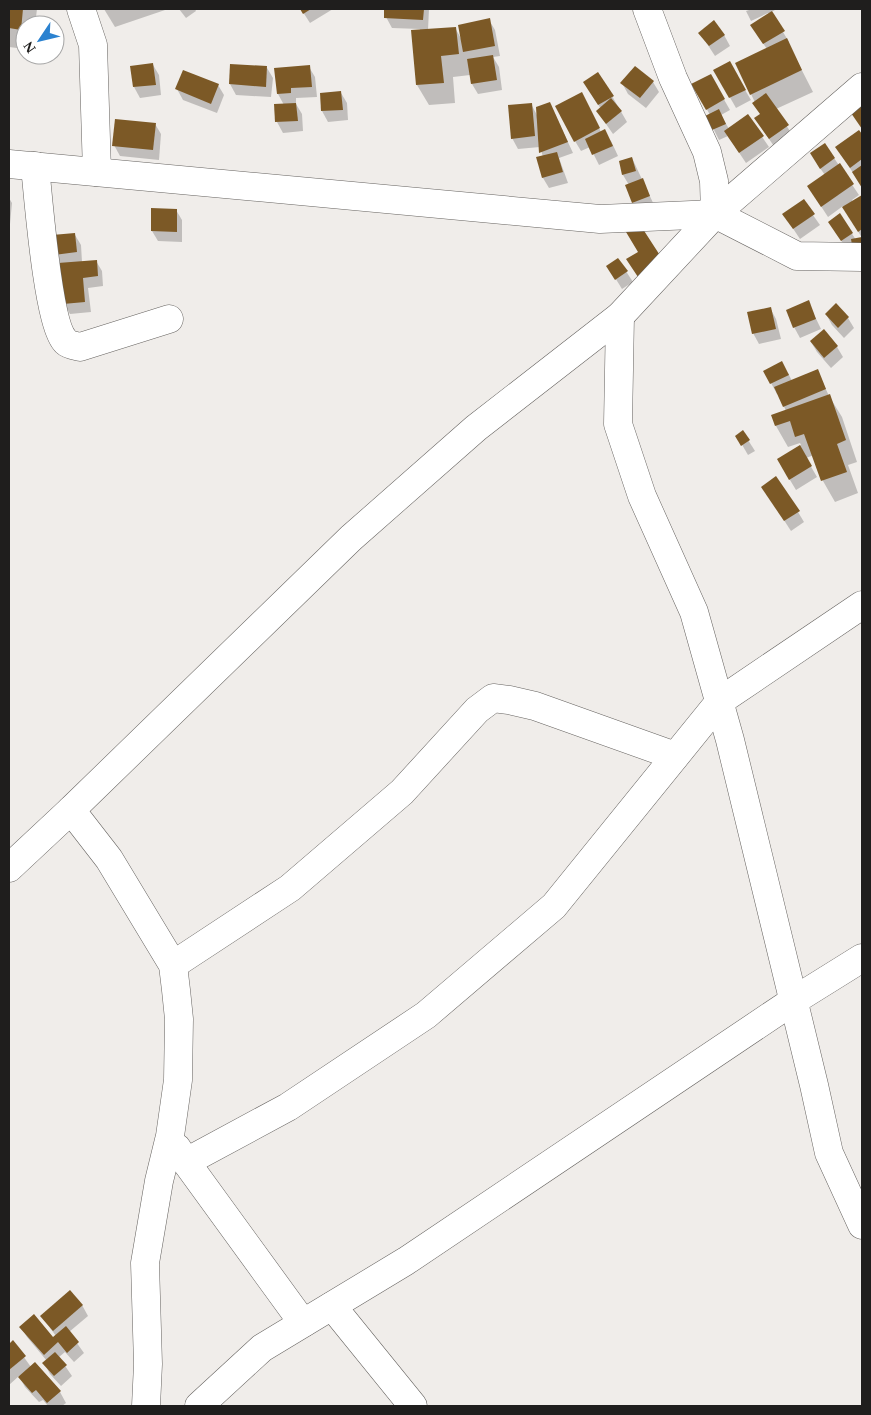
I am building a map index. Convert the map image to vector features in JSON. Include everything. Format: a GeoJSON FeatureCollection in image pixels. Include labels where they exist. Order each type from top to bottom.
{"type":"FeatureCollection","features":[{"type":"Feature","properties":{"kind":"street"},"geometry":{"type":"LineString","coordinates":[[82,9],[93,45],[97,172]]}},
{"type":"Feature","properties":{"kind":"street"},"geometry":{"type":"LineString","coordinates":[[647,9],[673,78],[707,152],[714,181],[715,214]]}},
{"type":"Feature","properties":{"kind":"street"},"geometry":{"type":"LineString","coordinates":[[9,868],[352,538],[476,428],[620,316],[715,214],[862,87]]}},
{"type":"Feature","properties":{"kind":"street"},"geometry":{"type":"LineString","coordinates":[[169,319],[80,347],[66,342],[58,330],[22,165],[600,219],[715,214],[797,256],[862,257]]}},
{"type":"Feature","properties":{"kind":"street"},"geometry":{"type":"LineString","coordinates":[[620,316],[618,424],[642,496],[694,612],[720,702],[829,1153],[862,1225]]}},
{"type":"Feature","properties":{"kind":"street"},"geometry":{"type":"LineString","coordinates":[[186,1162],[288,1107],[426,1015],[554,906],[720,702],[862,605]]}},
{"type":"Feature","properties":{"kind":"street"},"geometry":{"type":"LineString","coordinates":[[173,965],[290,888],[402,792],[476,710],[493,698],[535,706],[675,756]]}},
{"type":"Feature","properties":{"kind":"street"},"geometry":{"type":"LineString","coordinates":[[71,810],[109,859],[173,965],[179,1019],[178,1080],[170,1136],[159,1181],[145,1263],[148,1364],[146,1406]]}},
{"type":"Feature","properties":{"kind":"street"},"geometry":{"type":"LineString","coordinates":[[199,1406],[262,1348],[406,1261],[793,1001],[862,958]]}},
{"type":"Feature","properties":{"kind":"street"},"geometry":{"type":"LineString","coordinates":[[170,1136],[186,1162],[303,1323]]}},
{"type":"Feature","properties":{"kind":"street"},"geometry":{"type":"LineString","coordinates":[[332,1306],[413,1406]]}},
{"type":"Feature","properties":{"kind":"building"},"geometry":{"type":"Polygon","coordinates":[[[9,9],[23,9],[22,15],[15,15],[15,29],[9,28],[9,9]]]}},
{"type":"Feature","properties":{"kind":"building"},"geometry":{"type":"Polygon","coordinates":[[[300,9],[311,9],[303,14],[300,9]]]}},
{"type":"Feature","properties":{"kind":"building"},"geometry":{"type":"Polygon","coordinates":[[[384,9],[424,9],[423,20],[384,18],[384,9]]]}},
{"type":"Feature","properties":{"kind":"building"},"geometry":{"type":"Polygon","coordinates":[[[772,11],[785,31],[763,44],[750,25],[772,11]]]}},
{"type":"Feature","properties":{"kind":"building"},"geometry":{"type":"Polygon","coordinates":[[[490,18],[495,46],[463,52],[458,25],[490,18]]]}},
{"type":"Feature","properties":{"kind":"building"},"geometry":{"type":"Polygon","coordinates":[[[714,20],[725,35],[709,46],[698,33],[714,20]]]}},
{"type":"Feature","properties":{"kind":"building"},"geometry":{"type":"Polygon","coordinates":[[[456,27],[459,54],[441,56],[444,83],[416,85],[411,30],[456,27]]]}},
{"type":"Feature","properties":{"kind":"building"},"geometry":{"type":"Polygon","coordinates":[[[787,38],[802,70],[750,95],[735,63],[787,38]]]}},
{"type":"Feature","properties":{"kind":"building"},"geometry":{"type":"Polygon","coordinates":[[[493,55],[497,80],[471,84],[467,59],[493,55]]]}},
{"type":"Feature","properties":{"kind":"building"},"geometry":{"type":"Polygon","coordinates":[[[730,61],[746,90],[729,98],[713,70],[730,61]]]}},
{"type":"Feature","properties":{"kind":"building"},"geometry":{"type":"Polygon","coordinates":[[[153,63],[156,85],[133,87],[130,66],[153,63]]]}},
{"type":"Feature","properties":{"kind":"building"},"geometry":{"type":"Polygon","coordinates":[[[230,64],[267,66],[266,87],[229,84],[230,64]]]}},
{"type":"Feature","properties":{"kind":"building"},"geometry":{"type":"Polygon","coordinates":[[[310,65],[312,87],[291,88],[291,93],[277,94],[274,68],[310,65]]]}},
{"type":"Feature","properties":{"kind":"building"},"geometry":{"type":"Polygon","coordinates":[[[635,66],[654,81],[640,98],[620,83],[635,66]]]}},
{"type":"Feature","properties":{"kind":"building"},"geometry":{"type":"Polygon","coordinates":[[[183,70],[219,84],[211,104],[175,89],[183,70]]]}},
{"type":"Feature","properties":{"kind":"building"},"geometry":{"type":"Polygon","coordinates":[[[598,72],[614,96],[598,105],[583,82],[598,72]]]}},
{"type":"Feature","properties":{"kind":"building"},"geometry":{"type":"Polygon","coordinates":[[[711,74],[725,99],[706,110],[691,84],[711,74]]]}},
{"type":"Feature","properties":{"kind":"building"},"geometry":{"type":"Polygon","coordinates":[[[341,91],[343,110],[321,111],[320,93],[341,91]]]}},
{"type":"Feature","properties":{"kind":"building"},"geometry":{"type":"Polygon","coordinates":[[[582,92],[600,128],[574,142],[555,106],[582,92]]]}},
{"type":"Feature","properties":{"kind":"building"},"geometry":{"type":"Polygon","coordinates":[[[766,93],[789,125],[769,139],[754,118],[760,114],[752,103],[766,93]]]}},
{"type":"Feature","properties":{"kind":"building"},"geometry":{"type":"Polygon","coordinates":[[[611,98],[622,111],[606,124],[596,111],[611,98]]]}},
{"type":"Feature","properties":{"kind":"building"},"geometry":{"type":"Polygon","coordinates":[[[550,102],[568,142],[539,153],[536,107],[550,102]]]}},
{"type":"Feature","properties":{"kind":"building"},"geometry":{"type":"Polygon","coordinates":[[[296,103],[298,121],[275,122],[274,104],[296,103]]]}},
{"type":"Feature","properties":{"kind":"building"},"geometry":{"type":"Polygon","coordinates":[[[532,103],[535,136],[511,139],[508,105],[532,103]]]}},
{"type":"Feature","properties":{"kind":"building"},"geometry":{"type":"Polygon","coordinates":[[[862,105],[862,129],[851,113],[862,105]]]}},
{"type":"Feature","properties":{"kind":"building"},"geometry":{"type":"Polygon","coordinates":[[[719,109],[726,124],[712,130],[705,116],[719,109]]]}},
{"type":"Feature","properties":{"kind":"building"},"geometry":{"type":"Polygon","coordinates":[[[748,114],[764,136],[739,153],[724,131],[748,114]]]}},
{"type":"Feature","properties":{"kind":"building"},"geometry":{"type":"Polygon","coordinates":[[[115,119],[156,123],[153,150],[112,146],[115,119]]]}},
{"type":"Feature","properties":{"kind":"building"},"geometry":{"type":"Polygon","coordinates":[[[605,129],[613,146],[592,155],[585,139],[605,129]]]}},
{"type":"Feature","properties":{"kind":"building"},"geometry":{"type":"Polygon","coordinates":[[[859,130],[862,134],[862,159],[850,168],[835,147],[859,130]]]}},
{"type":"Feature","properties":{"kind":"building"},"geometry":{"type":"Polygon","coordinates":[[[825,143],[835,158],[820,169],[810,153],[825,143]]]}},
{"type":"Feature","properties":{"kind":"building"},"geometry":{"type":"Polygon","coordinates":[[[557,152],[563,172],[542,178],[536,157],[557,152]]]}},
{"type":"Feature","properties":{"kind":"building"},"geometry":{"type":"Polygon","coordinates":[[[632,157],[636,171],[622,175],[619,161],[632,157]]]}},
{"type":"Feature","properties":{"kind":"building"},"geometry":{"type":"Polygon","coordinates":[[[840,163],[854,184],[821,207],[807,186],[840,163]]]}},
{"type":"Feature","properties":{"kind":"building"},"geometry":{"type":"Polygon","coordinates":[[[862,165],[862,188],[852,172],[862,165]]]}},
{"type":"Feature","properties":{"kind":"building"},"geometry":{"type":"Polygon","coordinates":[[[643,178],[650,196],[632,203],[625,185],[643,178]]]}},
{"type":"Feature","properties":{"kind":"building"},"geometry":{"type":"Polygon","coordinates":[[[862,195],[862,229],[858,232],[842,207],[862,195]]]}},
{"type":"Feature","properties":{"kind":"building"},"geometry":{"type":"Polygon","coordinates":[[[804,199],[815,214],[793,229],[782,214],[804,199]]]}},
{"type":"Feature","properties":{"kind":"building"},"geometry":{"type":"Polygon","coordinates":[[[151,208],[177,209],[177,232],[151,231],[151,208]]]}},
{"type":"Feature","properties":{"kind":"building"},"geometry":{"type":"Polygon","coordinates":[[[840,213],[853,233],[841,241],[828,222],[840,213]]]}},
{"type":"Feature","properties":{"kind":"building"},"geometry":{"type":"Polygon","coordinates":[[[639,223],[663,260],[638,277],[626,259],[638,252],[626,232],[639,223]]]}},
{"type":"Feature","properties":{"kind":"building"},"geometry":{"type":"Polygon","coordinates":[[[75,233],[77,252],[54,255],[52,235],[75,233]]]}},
{"type":"Feature","properties":{"kind":"building"},"geometry":{"type":"Polygon","coordinates":[[[862,237],[862,250],[853,251],[851,239],[862,237]]]}},
{"type":"Feature","properties":{"kind":"building"},"geometry":{"type":"Polygon","coordinates":[[[618,258],[628,271],[615,280],[606,266],[618,258]]]}},
{"type":"Feature","properties":{"kind":"building"},"geometry":{"type":"Polygon","coordinates":[[[97,260],[98,276],[83,278],[85,302],[63,304],[58,263],[97,260]]]}},
{"type":"Feature","properties":{"kind":"building"},"geometry":{"type":"Polygon","coordinates":[[[809,300],[816,319],[793,328],[786,310],[809,300]]]}},
{"type":"Feature","properties":{"kind":"building"},"geometry":{"type":"Polygon","coordinates":[[[836,303],[849,317],[838,328],[825,314],[836,303]]]}},
{"type":"Feature","properties":{"kind":"building"},"geometry":{"type":"Polygon","coordinates":[[[771,307],[776,329],[752,334],[747,312],[771,307]]]}},
{"type":"Feature","properties":{"kind":"building"},"geometry":{"type":"Polygon","coordinates":[[[824,329],[838,346],[824,358],[810,341],[824,329]]]}},
{"type":"Feature","properties":{"kind":"building"},"geometry":{"type":"Polygon","coordinates":[[[782,361],[789,375],[770,384],[763,371],[782,361]]]}},
{"type":"Feature","properties":{"kind":"building"},"geometry":{"type":"Polygon","coordinates":[[[818,369],[826,389],[783,407],[774,387],[818,369]]]}},
{"type":"Feature","properties":{"kind":"building"},"geometry":{"type":"Polygon","coordinates":[[[830,394],[846,440],[837,444],[847,472],[821,481],[804,434],[795,437],[790,421],[775,426],[771,415],[830,394]]]}},
{"type":"Feature","properties":{"kind":"building"},"geometry":{"type":"Polygon","coordinates":[[[743,430],[750,440],[741,446],[735,436],[743,430]]]}},
{"type":"Feature","properties":{"kind":"building"},"geometry":{"type":"Polygon","coordinates":[[[800,445],[812,466],[789,480],[777,459],[800,445]]]}},
{"type":"Feature","properties":{"kind":"building"},"geometry":{"type":"Polygon","coordinates":[[[776,476],[800,511],[784,521],[761,487],[776,476]]]}},
{"type":"Feature","properties":{"kind":"building"},"geometry":{"type":"Polygon","coordinates":[[[70,1290],[83,1305],[53,1331],[40,1316],[70,1290]]]}},
{"type":"Feature","properties":{"kind":"building"},"geometry":{"type":"Polygon","coordinates":[[[34,1314],[53,1337],[66,1326],[79,1342],[67,1353],[58,1342],[44,1355],[19,1327],[34,1314]]]}},
{"type":"Feature","properties":{"kind":"building"},"geometry":{"type":"Polygon","coordinates":[[[13,1340],[26,1356],[9,1370],[9,1344],[13,1340]]]}},
{"type":"Feature","properties":{"kind":"building"},"geometry":{"type":"Polygon","coordinates":[[[55,1352],[67,1365],[54,1376],[42,1363],[55,1352]]]}},
{"type":"Feature","properties":{"kind":"building"},"geometry":{"type":"Polygon","coordinates":[[[35,1362],[61,1391],[47,1403],[36,1390],[32,1393],[18,1377],[35,1362]]]}}]}
